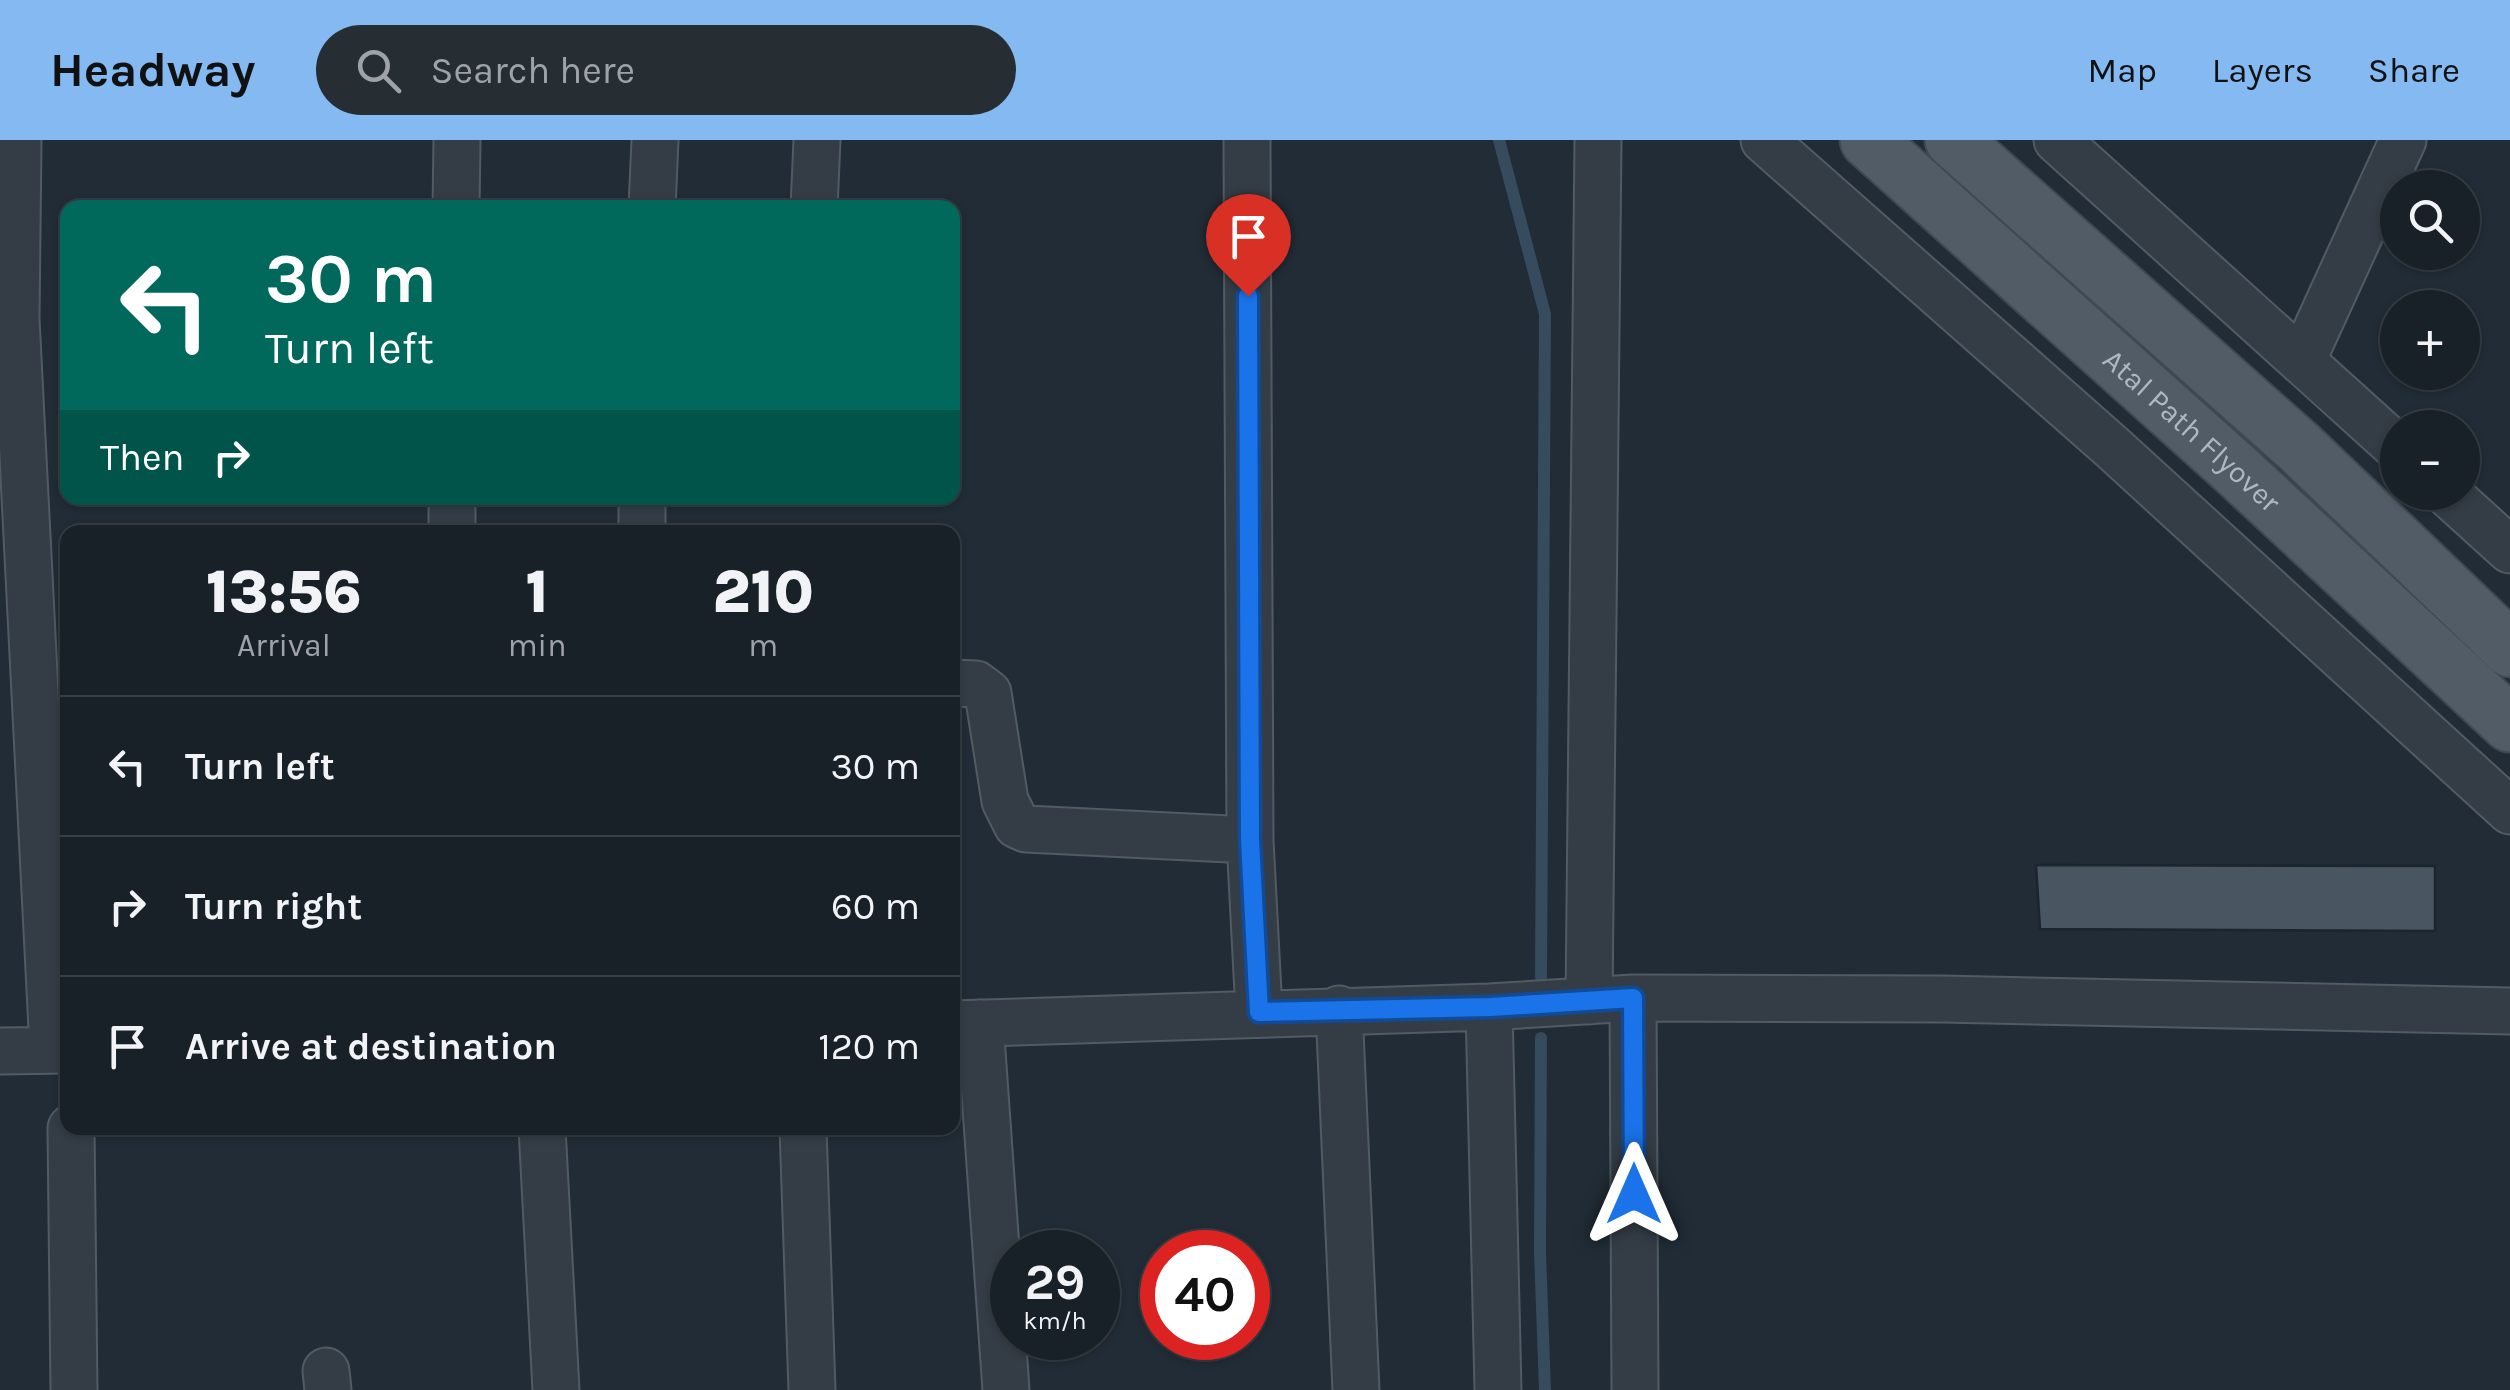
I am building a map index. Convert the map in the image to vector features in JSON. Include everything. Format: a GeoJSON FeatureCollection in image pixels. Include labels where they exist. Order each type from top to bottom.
{"type":"FeatureCollection","features":[{"type":"Feature","properties":{"kind":"main road","name":"Atal Path Flyover"},"geometry":{"type":"LineString","coordinates":[[1868,140],[2234,468],[2510,724]]}},
{"type":"Feature","properties":{"kind":"main road","name":"Atal Path Flyover"},"geometry":{"type":"LineString","coordinates":[[1953,140],[2300,448],[2510,649]]}},
{"type":"Feature","properties":{"kind":"street"},"geometry":{"type":"LineString","coordinates":[[0,1050],[60,1049],[9,192],[18,140]]}},
{"type":"Feature","properties":{"kind":"street"},"geometry":{"type":"LineString","coordinates":[[456,140],[456,200]]}},
{"type":"Feature","properties":{"kind":"street"},"geometry":{"type":"LineString","coordinates":[[652,200],[655,140]]}},
{"type":"Feature","properties":{"kind":"street"},"geometry":{"type":"LineString","coordinates":[[814,200],[817,140]]}},
{"type":"Feature","properties":{"kind":"street"},"geometry":{"type":"LineString","coordinates":[[1247,140],[1250,840],[1259,1012]]}},
{"type":"Feature","properties":{"kind":"street"},"geometry":{"type":"LineString","coordinates":[[1598,140],[1611,1000],[1635,1390]]}},
{"type":"Feature","properties":{"kind":"street"},"geometry":{"type":"LineString","coordinates":[[1764,140],[2113,448],[2510,811]]}},
{"type":"Feature","properties":{"kind":"street"},"geometry":{"type":"LineString","coordinates":[[2056,140],[2380,432]]}},
{"type":"Feature","properties":{"kind":"street"},"geometry":{"type":"LineString","coordinates":[[2302,361],[2403,140]]}},
{"type":"Feature","properties":{"kind":"street"},"geometry":{"type":"LineString","coordinates":[[2466,510],[2510,550]]}},
{"type":"Feature","properties":{"kind":"street"},"geometry":{"type":"LineString","coordinates":[[960,683],[976,684],[988,693],[1005,801],[1017,826],[1250,840]]}},
{"type":"Feature","properties":{"kind":"street"},"geometry":{"type":"LineString","coordinates":[[1006,1390],[966,1023],[1611,1000],[1942,999],[2510,1011]]}},
{"type":"Feature","properties":{"kind":"street"},"geometry":{"type":"LineString","coordinates":[[1490,1007],[1498,1390]]}},
{"type":"Feature","properties":{"kind":"street"},"geometry":{"type":"LineString","coordinates":[[1338,1009],[1356,1390]]}},
{"type":"Feature","properties":{"kind":"street"},"geometry":{"type":"LineString","coordinates":[[70,1135],[74,1390]]}},
{"type":"Feature","properties":{"kind":"street"},"geometry":{"type":"LineString","coordinates":[[542,1135],[556,1390]]}},
{"type":"Feature","properties":{"kind":"street"},"geometry":{"type":"LineString","coordinates":[[804,1135],[812,1390]]}},
{"type":"Feature","properties":{"kind":"building"},"geometry":{"type":"Polygon","coordinates":[[[2036,865],[2435,866],[2435,931],[2040,929],[2036,865]]]}},
{"type":"Feature","properties":{"kind":"waterway"},"geometry":{"type":"LineString","coordinates":[[1499,140],[1545,314],[1541,977]]}},
{"type":"Feature","properties":{"kind":"waterway"},"geometry":{"type":"LineString","coordinates":[[1541,1038],[1540,1253],[1545,1390]]}},
{"type":"Feature","properties":{"kind":"route"},"geometry":{"type":"LineString","coordinates":[[1248,296],[1250,840],[1259,1012],[1490,1007],[1633,998],[1634,1194]]}}]}
